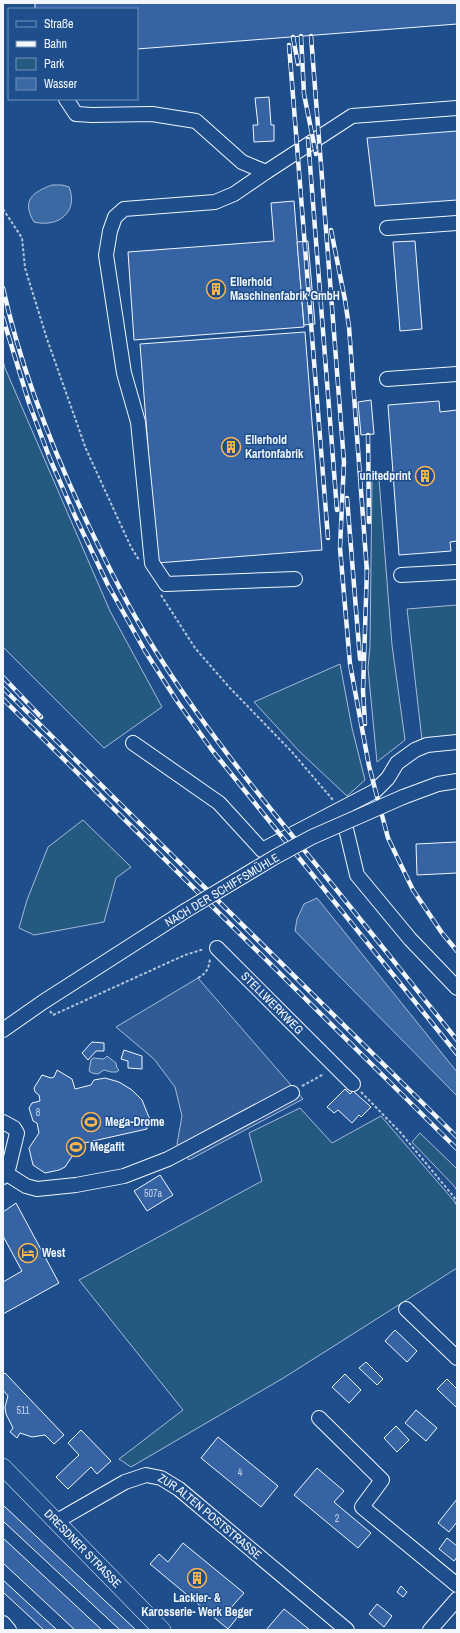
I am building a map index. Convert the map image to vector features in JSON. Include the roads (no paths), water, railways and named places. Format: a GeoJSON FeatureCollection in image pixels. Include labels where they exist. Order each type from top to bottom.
{"type":"FeatureCollection","features":[{"type":"Feature","properties":{"kind":"main road","name":"DRESDNER STRASSE"},"geometry":{"type":"LineString","coordinates":[[3,1467],[162,1630]]}},
{"type":"Feature","properties":{"kind":"street"},"geometry":{"type":"LineString","coordinates":[[67,100],[76,114],[152,114],[196,122],[242,162],[266,172]]}},
{"type":"Feature","properties":{"kind":"street"},"geometry":{"type":"LineString","coordinates":[[295,579],[166,584],[152,563],[138,422],[124,373],[106,255],[110,231],[115,217],[124,209],[215,202],[234,194],[352,116],[457,108]]}},
{"type":"Feature","properties":{"kind":"street"},"geometry":{"type":"LineString","coordinates":[[387,228],[457,223]]}},
{"type":"Feature","properties":{"kind":"street"},"geometry":{"type":"LineString","coordinates":[[387,378],[457,374]]}},
{"type":"Feature","properties":{"kind":"street"},"geometry":{"type":"LineString","coordinates":[[401,575],[457,572]]}},
{"type":"Feature","properties":{"kind":"street","name":"NACH DER SCHIFFSMÜHLE"},"geometry":{"type":"LineString","coordinates":[[133,743],[219,803],[262,850],[375,791],[388,778],[397,763],[415,750],[427,745],[457,742]]}},
{"type":"Feature","properties":{"kind":"street","name":"NACH DER SCHIFFSMÜHLE"},"geometry":{"type":"LineString","coordinates":[[3,1030],[43,1002],[185,911],[274,857],[312,837],[403,797],[438,784],[457,781]]}},
{"type":"Feature","properties":{"kind":"street"},"geometry":{"type":"LineString","coordinates":[[341,809],[357,875],[410,939],[457,988]]}},
{"type":"Feature","properties":{"kind":"street","name":"STELLWERKWEG"},"geometry":{"type":"LineString","coordinates":[[217,948],[336,1065],[353,1084]]}},
{"type":"Feature","properties":{"kind":"street"},"geometry":{"type":"LineString","coordinates":[[3,1122],[14,1128],[17,1133],[5,1175],[26,1186],[37,1189],[76,1185],[124,1176],[168,1159],[292,1093]]}},
{"type":"Feature","properties":{"kind":"street"},"geometry":{"type":"LineString","coordinates":[[406,1309],[457,1358]]}},
{"type":"Feature","properties":{"kind":"street"},"geometry":{"type":"LineString","coordinates":[[318,1418],[382,1480],[362,1507],[457,1585]]}},
{"type":"Feature","properties":{"kind":"street","name":"ZUR ALTEN POSTSTRASSE"},"geometry":{"type":"LineString","coordinates":[[57,1521],[125,1482],[146,1475],[161,1478],[180,1489],[347,1630]]}},
{"type":"Feature","properties":{"kind":"street"},"geometry":{"type":"LineString","coordinates":[[430,1630],[457,1599]]}},
{"type":"Feature","properties":{"kind":"street"},"geometry":{"type":"LineString","coordinates":[[3,1623],[9,1630]]}},
{"type":"Feature","properties":{"kind":"water"},"geometry":{"type":"Polygon","coordinates":[[[52,185],[69,187],[71,204],[69,211],[58,220],[51,223],[34,222],[30,214],[29,202],[31,198],[39,191],[52,185]]]}},
{"type":"Feature","properties":{"kind":"water"},"geometry":{"type":"Polygon","coordinates":[[[317,898],[457,1072],[457,1096],[295,931],[297,919],[304,904],[317,898]]]}},
{"type":"Feature","properties":{"kind":"water"},"geometry":{"type":"Polygon","coordinates":[[[107,1056],[116,1063],[119,1070],[117,1072],[104,1070],[98,1074],[89,1071],[91,1060],[93,1058],[104,1059],[107,1056]]]}},
{"type":"Feature","properties":{"kind":"railway"},"geometry":{"type":"LineString","coordinates":[[301,36],[304,94],[316,154]]}},
{"type":"Feature","properties":{"kind":"railway"},"geometry":{"type":"LineString","coordinates":[[311,36],[344,462],[340,548],[350,664],[369,766],[388,838],[413,890],[442,933],[457,951]]}},
{"type":"Feature","properties":{"kind":"railway"},"geometry":{"type":"LineString","coordinates":[[293,37],[298,64]]}},
{"type":"Feature","properties":{"kind":"railway"},"geometry":{"type":"LineString","coordinates":[[289,45],[328,538]]}},
{"type":"Feature","properties":{"kind":"railway"},"geometry":{"type":"LineString","coordinates":[[308,139],[337,510]]}},
{"type":"Feature","properties":{"kind":"railway"},"geometry":{"type":"LineString","coordinates":[[331,230],[349,327],[367,572]]}},
{"type":"Feature","properties":{"kind":"railway"},"geometry":{"type":"LineString","coordinates":[[3,288],[11,322],[31,388],[56,452],[105,559],[145,633],[207,727],[267,805],[457,1040]]}},
{"type":"Feature","properties":{"kind":"railway"},"geometry":{"type":"LineString","coordinates":[[3,318],[29,403],[50,459],[108,585],[145,651],[177,701],[212,750],[457,1054]]}},
{"type":"Feature","properties":{"kind":"railway"},"geometry":{"type":"LineString","coordinates":[[368,435],[369,522]]}},
{"type":"Feature","properties":{"kind":"railway"},"geometry":{"type":"LineString","coordinates":[[347,498],[360,659]]}},
{"type":"Feature","properties":{"kind":"railway"},"geometry":{"type":"LineString","coordinates":[[365,724],[363,691],[367,568]]}},
{"type":"Feature","properties":{"kind":"railway"},"geometry":{"type":"LineString","coordinates":[[3,677],[41,717]]}},
{"type":"Feature","properties":{"kind":"railway"},"geometry":{"type":"LineString","coordinates":[[3,688],[457,1137]]}},
{"type":"Feature","properties":{"kind":"railway"},"geometry":{"type":"LineString","coordinates":[[3,699],[457,1149]]}},
{"type":"Feature","properties":{"kind":"place","name":"Ellerhold Maschinenfabrik GmbH"},"geometry":{"type":"Point","coordinates":[216,289]}},
{"type":"Feature","properties":{"kind":"place","name":"Ellerhold Kartonfabrik"},"geometry":{"type":"Point","coordinates":[231,447]}},
{"type":"Feature","properties":{"kind":"place","name":"unitedprint"},"geometry":{"type":"Point","coordinates":[425,476]}},
{"type":"Feature","properties":{"kind":"place","name":"Mega-Drome"},"geometry":{"type":"Point","coordinates":[91,1122]}},
{"type":"Feature","properties":{"kind":"place","name":"Megafit"},"geometry":{"type":"Point","coordinates":[76,1147]}},
{"type":"Feature","properties":{"kind":"place","name":"West"},"geometry":{"type":"Point","coordinates":[28,1253]}},
{"type":"Feature","properties":{"kind":"place","name":"Lackier- & Karosserie- Werk Beger"},"geometry":{"type":"Point","coordinates":[197,1578]}}]}
